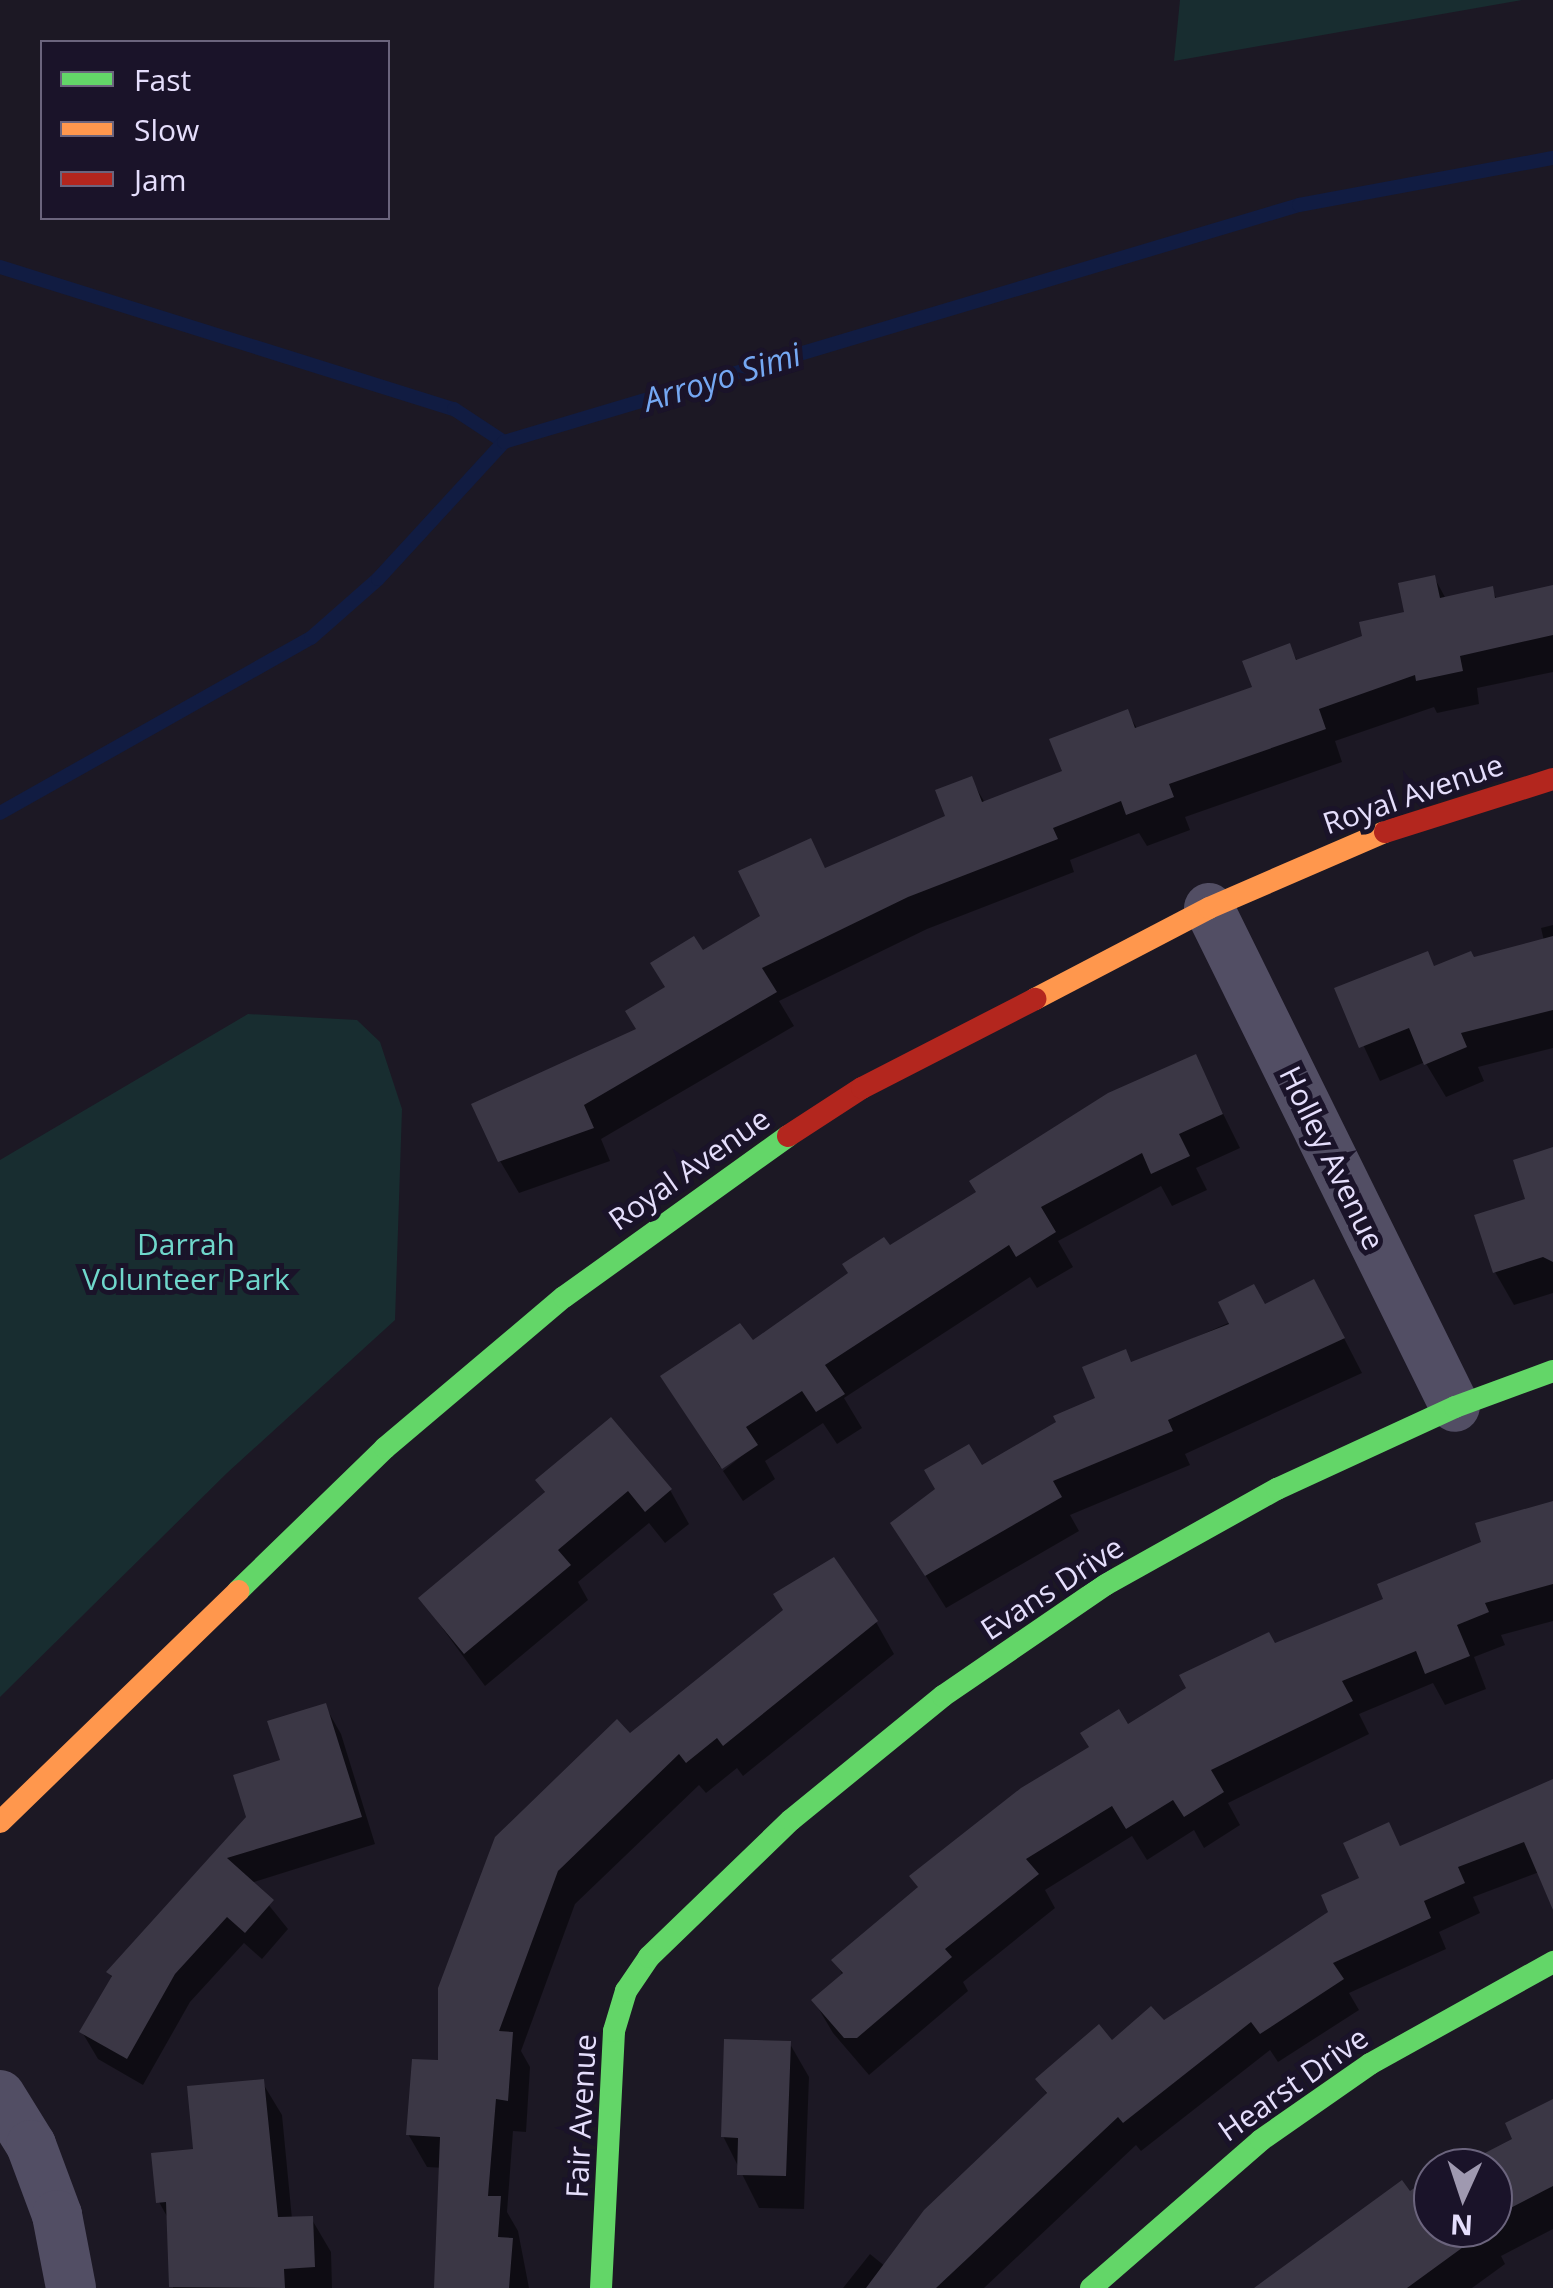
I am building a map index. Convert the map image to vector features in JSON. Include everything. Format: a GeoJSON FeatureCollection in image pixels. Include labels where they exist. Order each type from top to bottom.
{"type":"FeatureCollection","features":[{"type":"Feature","properties":{"kind":"street","name":"Royal Avenue"},"geometry":{"type":"LineString","coordinates":[[0,1822],[385,1448],[564,1297],[713,1184],[862,1088],[1209,908],[1367,838],[1553,779]]}},
{"type":"Feature","properties":{"kind":"street","name":"Holley Avenue"},"geometry":{"type":"LineString","coordinates":[[1209,908],[1455,1407]]}},
{"type":"Feature","properties":{"kind":"street","name":"Evans Drive"},"geometry":{"type":"LineString","coordinates":[[649,1957],[790,1820],[943,1696],[1089,1596],[1276,1489],[1455,1407],[1553,1371]]}},
{"type":"Feature","properties":{"kind":"street","name":"Fair Avenue"},"geometry":{"type":"LineString","coordinates":[[601,2288],[614,2030],[626,1991],[649,1957]]}},
{"type":"Feature","properties":{"kind":"street","name":"Hearst Drive"},"geometry":{"type":"LineString","coordinates":[[1091,2288],[1261,2140],[1370,2064],[1553,1962]]}},
{"type":"Feature","properties":{"kind":"street"},"geometry":{"type":"LineString","coordinates":[[0,2094],[30,2144],[57,2215],[71,2288]]}},
{"type":"Feature","properties":{"kind":"green space"},"geometry":{"type":"Polygon","coordinates":[[[1180,0],[1522,0],[1174,61],[1180,0]]]}},
{"type":"Feature","properties":{"kind":"green space","name":"Darrah Volunteer Park"},"geometry":{"type":"Polygon","coordinates":[[[248,1014],[357,1020],[380,1042],[402,1109],[395,1320],[227,1473],[0,1697],[0,1160],[248,1014]]]}},
{"type":"Feature","properties":{"kind":"building"},"geometry":{"type":"Polygon","coordinates":[[[1435,575],[1440,598],[1493,586],[1495,598],[1553,585],[1553,635],[1460,656],[1463,671],[1416,681],[1415,675],[1319,709],[1326,729],[1169,784],[1174,797],[1126,815],[1121,801],[1053,828],[1058,839],[908,897],[762,968],[777,992],[584,1105],[594,1128],[498,1162],[471,1104],[636,1029],[625,1011],[665,987],[650,963],[694,936],[703,950],[760,916],[738,871],[811,838],[825,868],[945,816],[935,790],[972,776],[982,802],[1062,771],[1049,739],[1128,709],[1135,728],[1252,687],[1242,661],[1290,643],[1296,660],[1362,636],[1359,622],[1404,612],[1398,583],[1435,575]]]}},
{"type":"Feature","properties":{"kind":"building"},"geometry":{"type":"Polygon","coordinates":[[[1553,936],[1553,1010],[1461,1033],[1467,1047],[1424,1065],[1409,1028],[1359,1048],[1334,988],[1428,951],[1434,966],[1471,951],[1474,957],[1553,936]]]}},
{"type":"Feature","properties":{"kind":"building"},"geometry":{"type":"Polygon","coordinates":[[[1196,1054],[1223,1114],[1179,1134],[1190,1156],[1151,1174],[1142,1153],[1041,1207],[1056,1232],[1016,1257],[1009,1245],[825,1365],[845,1394],[816,1412],[802,1391],[746,1427],[758,1445],[722,1469],[660,1376],[740,1323],[753,1340],[848,1273],[842,1264],[884,1237],[890,1245],[976,1192],[969,1181],[1108,1093],[1196,1054]]]}},
{"type":"Feature","properties":{"kind":"building"},"geometry":{"type":"Polygon","coordinates":[[[1553,1147],[1553,1262],[1543,1257],[1493,1273],[1474,1215],[1525,1199],[1513,1160],[1553,1147]]]}},
{"type":"Feature","properties":{"kind":"building"},"geometry":{"type":"Polygon","coordinates":[[[1314,1279],[1345,1338],[1168,1420],[1173,1431],[1053,1481],[1062,1497],[925,1576],[890,1523],[935,1489],[924,1470],[969,1444],[982,1465],[1056,1422],[1053,1416],[1095,1398],[1082,1367],[1126,1349],[1131,1362],[1229,1324],[1218,1302],[1254,1284],[1265,1304],[1314,1279]]]}},
{"type":"Feature","properties":{"kind":"building"},"geometry":{"type":"Polygon","coordinates":[[[611,1417],[672,1489],[645,1512],[628,1491],[558,1550],[571,1565],[464,1654],[418,1598],[545,1492],[535,1480],[611,1417]]]}},
{"type":"Feature","properties":{"kind":"building"},"geometry":{"type":"Polygon","coordinates":[[[1553,1501],[1553,1584],[1485,1603],[1489,1612],[1457,1625],[1470,1656],[1425,1674],[1416,1651],[1342,1681],[1353,1701],[1211,1770],[1224,1792],[1184,1817],[1173,1800],[1126,1829],[1112,1806],[1026,1859],[1039,1874],[945,1949],[952,1957],[857,2038],[844,2038],[811,2000],[843,1973],[831,1960],[918,1887],[909,1876],[1021,1788],[1089,1747],[1080,1733],[1119,1709],[1128,1724],[1186,1688],[1179,1675],[1269,1632],[1275,1643],[1383,1599],[1377,1584],[1481,1542],[1475,1523],[1553,1501]]]}},
{"type":"Feature","properties":{"kind":"building"},"geometry":{"type":"Polygon","coordinates":[[[834,1557],[878,1621],[723,1746],[717,1738],[686,1763],[679,1754],[558,1871],[499,2031],[513,2032],[508,2101],[496,2099],[488,2196],[501,2196],[498,2237],[513,2238],[509,2288],[434,2288],[440,2137],[406,2135],[412,2059],[438,2060],[438,1988],[495,1837],[617,1719],[630,1733],[783,1610],[773,1594],[834,1557]]]}},
{"type":"Feature","properties":{"kind":"building"},"geometry":{"type":"Polygon","coordinates":[[[326,1703],[362,1817],[227,1858],[274,1900],[245,1933],[227,1917],[175,1974],[127,2059],[79,2032],[112,1976],[106,1972],[246,1817],[233,1775],[280,1760],[267,1721],[326,1703]]]}},
{"type":"Feature","properties":{"kind":"building"},"geometry":{"type":"Polygon","coordinates":[[[1553,1779],[1553,1910],[1524,1842],[1458,1867],[1465,1883],[1424,1901],[1431,1918],[1333,1963],[1344,1979],[1260,2034],[1251,2022],[1123,2123],[1118,2117],[936,2288],[866,2288],[924,2210],[1047,2093],[1035,2079],[1099,2024],[1112,2040],[1151,2006],[1164,2020],[1328,1912],[1321,1895],[1359,1878],[1343,1843],[1389,1822],[1400,1846],[1553,1779]]]}},
{"type":"Feature","properties":{"kind":"building"},"geometry":{"type":"Polygon","coordinates":[[[724,2039],[791,2041],[786,2176],[737,2175],[738,2138],[721,2137],[724,2039]]]}},
{"type":"Feature","properties":{"kind":"building"},"geometry":{"type":"Polygon","coordinates":[[[264,2079],[278,2217],[313,2216],[315,2267],[284,2269],[285,2288],[169,2287],[166,2202],[156,2203],[151,2153],[193,2149],[187,2086],[264,2079]]]}},
{"type":"Feature","properties":{"kind":"building"},"geometry":{"type":"Polygon","coordinates":[[[1553,2099],[1553,2186],[1513,2207],[1513,2148],[1495,2148],[1512,2139],[1505,2123],[1553,2099]]]}},
{"type":"Feature","properties":{"kind":"building"},"geometry":{"type":"Polygon","coordinates":[[[1402,2180],[1410,2191],[1413,2189],[1413,2248],[1462,2248],[1407,2288],[1254,2288],[1402,2180]]]}},
{"type":"Feature","properties":{"kind":"waterway","name":"Arroyo Simi"},"geometry":{"type":"LineString","coordinates":[[0,813],[311,638],[378,579],[504,442],[1299,205],[1553,158]]}},
{"type":"Feature","properties":{"kind":"waterway"},"geometry":{"type":"LineString","coordinates":[[0,267],[454,409],[504,442]]}},
{"type":"Feature","properties":{"kind":"traffic: fast"},"geometry":{"type":"LineString","coordinates":[[238,1591],[385,1448],[564,1297],[788,1136]]}},
{"type":"Feature","properties":{"kind":"traffic: fast"},"geometry":{"type":"LineString","coordinates":[[601,2288],[614,2031],[626,1991],[649,1957],[791,1820],[943,1696],[1105,1585],[1277,1489],[1455,1407],[1553,1371]]}},
{"type":"Feature","properties":{"kind":"traffic: fast"},"geometry":{"type":"LineString","coordinates":[[1091,2288],[1261,2140],[1370,2064],[1553,1962]]}},
{"type":"Feature","properties":{"kind":"traffic: slow"},"geometry":{"type":"LineString","coordinates":[[1035,999],[1209,908],[1385,832]]}},
{"type":"Feature","properties":{"kind":"traffic: slow"},"geometry":{"type":"LineString","coordinates":[[0,1822],[238,1591]]}},
{"type":"Feature","properties":{"kind":"traffic: jam"},"geometry":{"type":"LineString","coordinates":[[1385,832],[1553,779]]}},
{"type":"Feature","properties":{"kind":"traffic: jam"},"geometry":{"type":"LineString","coordinates":[[788,1136],[862,1088],[1035,999]]}}]}
